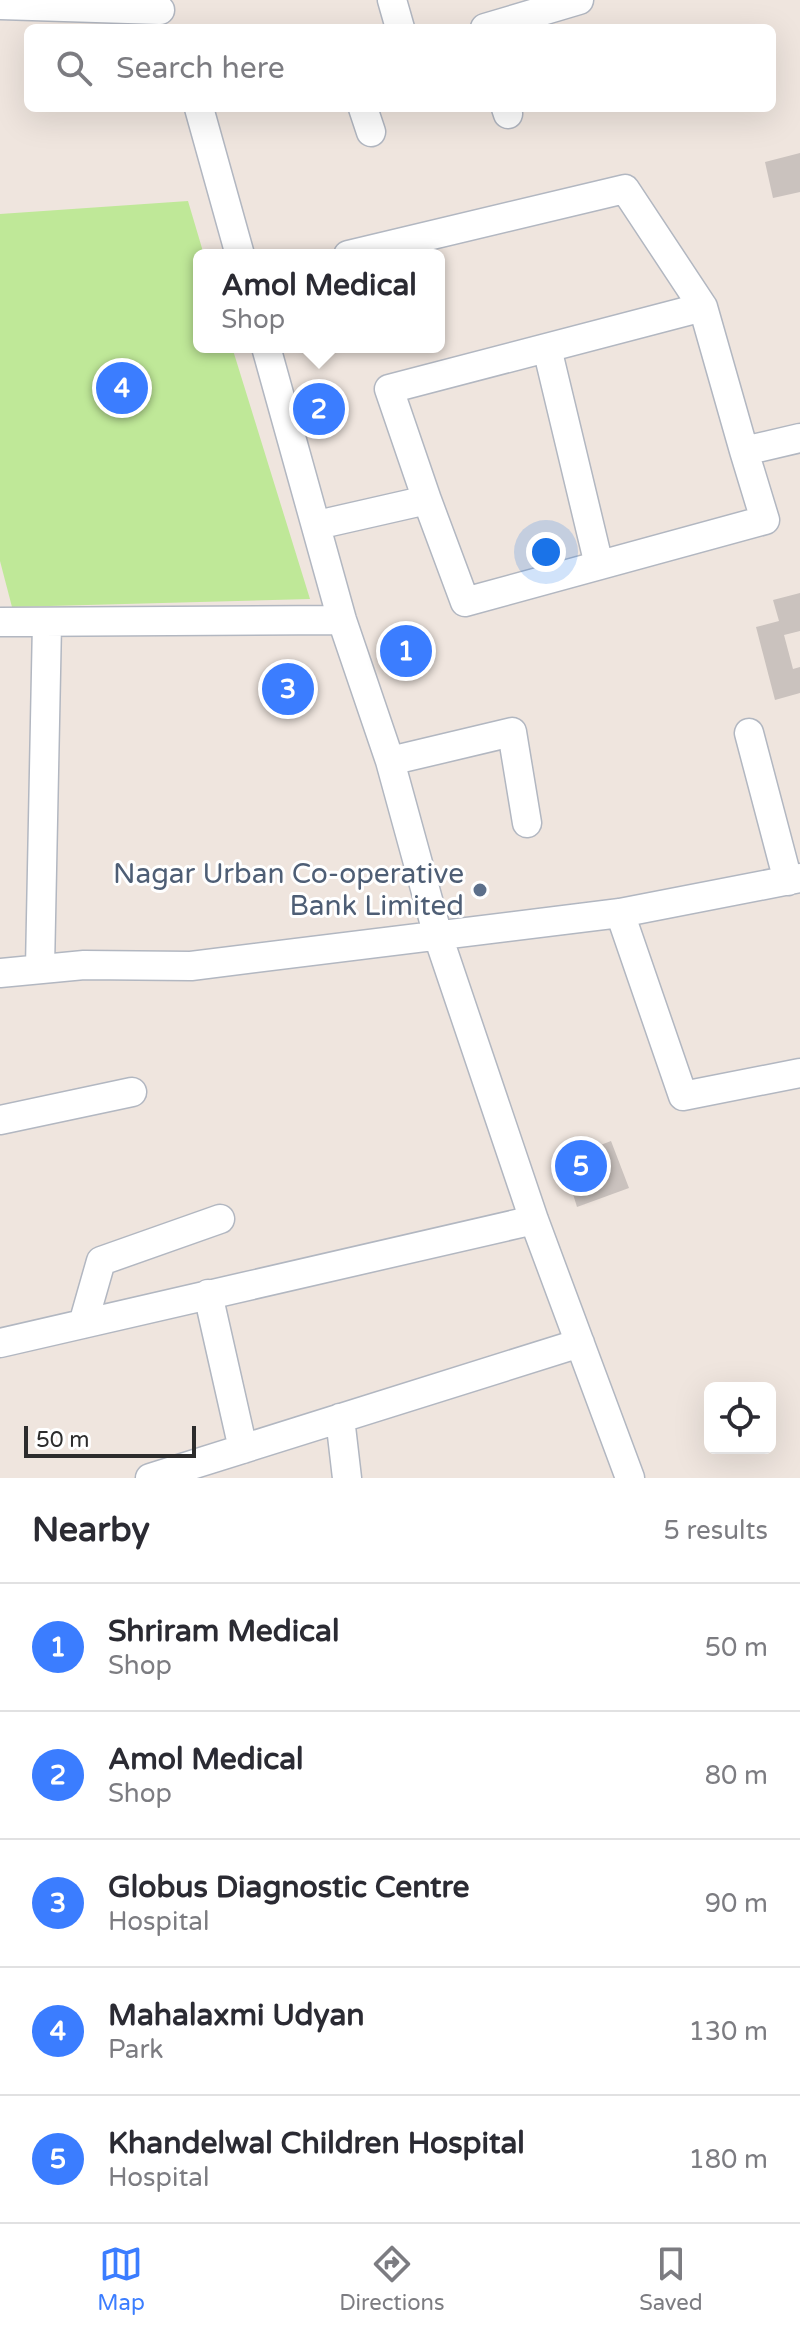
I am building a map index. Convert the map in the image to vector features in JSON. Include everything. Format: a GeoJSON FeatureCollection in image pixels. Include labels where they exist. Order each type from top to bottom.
{"type":"FeatureCollection","features":[{"type":"Feature","properties":{"kind":"street"},"geometry":{"type":"LineString","coordinates":[[392,0],[399,24]]}},
{"type":"Feature","properties":{"kind":"street"},"geometry":{"type":"LineString","coordinates":[[498,24],[579,0]]}},
{"type":"Feature","properties":{"kind":"street"},"geometry":{"type":"LineString","coordinates":[[0,5],[161,13]]}},
{"type":"Feature","properties":{"kind":"street"},"geometry":{"type":"LineString","coordinates":[[200,112],[238,249]]}},
{"type":"Feature","properties":{"kind":"street"},"geometry":{"type":"LineString","coordinates":[[373,249],[625,189],[703,307],[765,520],[465,602],[389,389],[703,307]]}},
{"type":"Feature","properties":{"kind":"street"},"geometry":{"type":"LineString","coordinates":[[547,348],[599,565]]}},
{"type":"Feature","properties":{"kind":"street"},"geometry":{"type":"LineString","coordinates":[[268,353],[342,620],[390,761],[438,936],[534,1220],[630,1478]]}},
{"type":"Feature","properties":{"kind":"street"},"geometry":{"type":"LineString","coordinates":[[744,451],[800,438]]}},
{"type":"Feature","properties":{"kind":"street"},"geometry":{"type":"LineString","coordinates":[[317,525],[427,500]]}},
{"type":"Feature","properties":{"kind":"street"},"geometry":{"type":"LineString","coordinates":[[0,622],[342,620]]}},
{"type":"Feature","properties":{"kind":"street"},"geometry":{"type":"LineString","coordinates":[[40,968],[47,623]]}},
{"type":"Feature","properties":{"kind":"street"},"geometry":{"type":"LineString","coordinates":[[390,761],[512,732],[527,823]]}},
{"type":"Feature","properties":{"kind":"street"},"geometry":{"type":"LineString","coordinates":[[0,973],[84,965],[191,966],[620,913],[794,880],[749,733]]}},
{"type":"Feature","properties":{"kind":"street"},"geometry":{"type":"LineString","coordinates":[[620,913],[683,1096],[800,1073]]}},
{"type":"Feature","properties":{"kind":"street"},"geometry":{"type":"LineString","coordinates":[[0,1120],[132,1092]]}},
{"type":"Feature","properties":{"kind":"street"},"geometry":{"type":"LineString","coordinates":[[83,1324],[101,1261],[220,1219]]}},
{"type":"Feature","properties":{"kind":"street"},"geometry":{"type":"LineString","coordinates":[[0,1343],[534,1220]]}},
{"type":"Feature","properties":{"kind":"street"},"geometry":{"type":"LineString","coordinates":[[208,1294],[243,1449]]}},
{"type":"Feature","properties":{"kind":"street"},"geometry":{"type":"LineString","coordinates":[[150,1478],[580,1343]]}},
{"type":"Feature","properties":{"kind":"street"},"geometry":{"type":"LineString","coordinates":[[340,1418],[347,1478]]}},
{"type":"Feature","properties":{"kind":"green space"},"geometry":{"type":"Polygon","coordinates":[[[188,201],[202,249],[193,249],[193,353],[234,353],[310,599],[12,607],[0,561],[0,214],[188,201]]]}},
{"type":"Feature","properties":{"kind":"building"},"geometry":{"type":"Polygon","coordinates":[[[800,153],[800,192],[773,198],[765,162],[800,153]]]}},
{"type":"Feature","properties":{"kind":"building"},"geometry":{"type":"Polygon","coordinates":[[[800,593],[800,631],[784,635],[793,669],[800,667],[800,693],[775,700],[756,627],[779,621],[773,600],[800,593]]]}},
{"type":"Feature","properties":{"kind":"building"},"geometry":{"type":"Polygon","coordinates":[[[611,1141],[629,1188],[577,1207],[573,1194],[579,1192],[572,1172],[556,1178],[551,1164],[611,1141]]]}},
{"type":"Feature","properties":{"kind":"place","name":"Mahalaxmi Udyan"},"geometry":{"type":"Point","coordinates":[122,388]}},
{"type":"Feature","properties":{"kind":"place","name":"Amol Medical"},"geometry":{"type":"Point","coordinates":[319,409]}},
{"type":"Feature","properties":{"kind":"place","name":"Shriram Medical"},"geometry":{"type":"Point","coordinates":[406,651]}},
{"type":"Feature","properties":{"kind":"place","name":"Globus Diagnostic Centre"},"geometry":{"type":"Point","coordinates":[288,689]}},
{"type":"Feature","properties":{"kind":"place","name":"Nagar Urban Co-operative Bank Limited"},"geometry":{"type":"Point","coordinates":[480,890]}},
{"type":"Feature","properties":{"kind":"place","name":"Khandelwal Children Hospital"},"geometry":{"type":"Point","coordinates":[581,1166]}}]}
